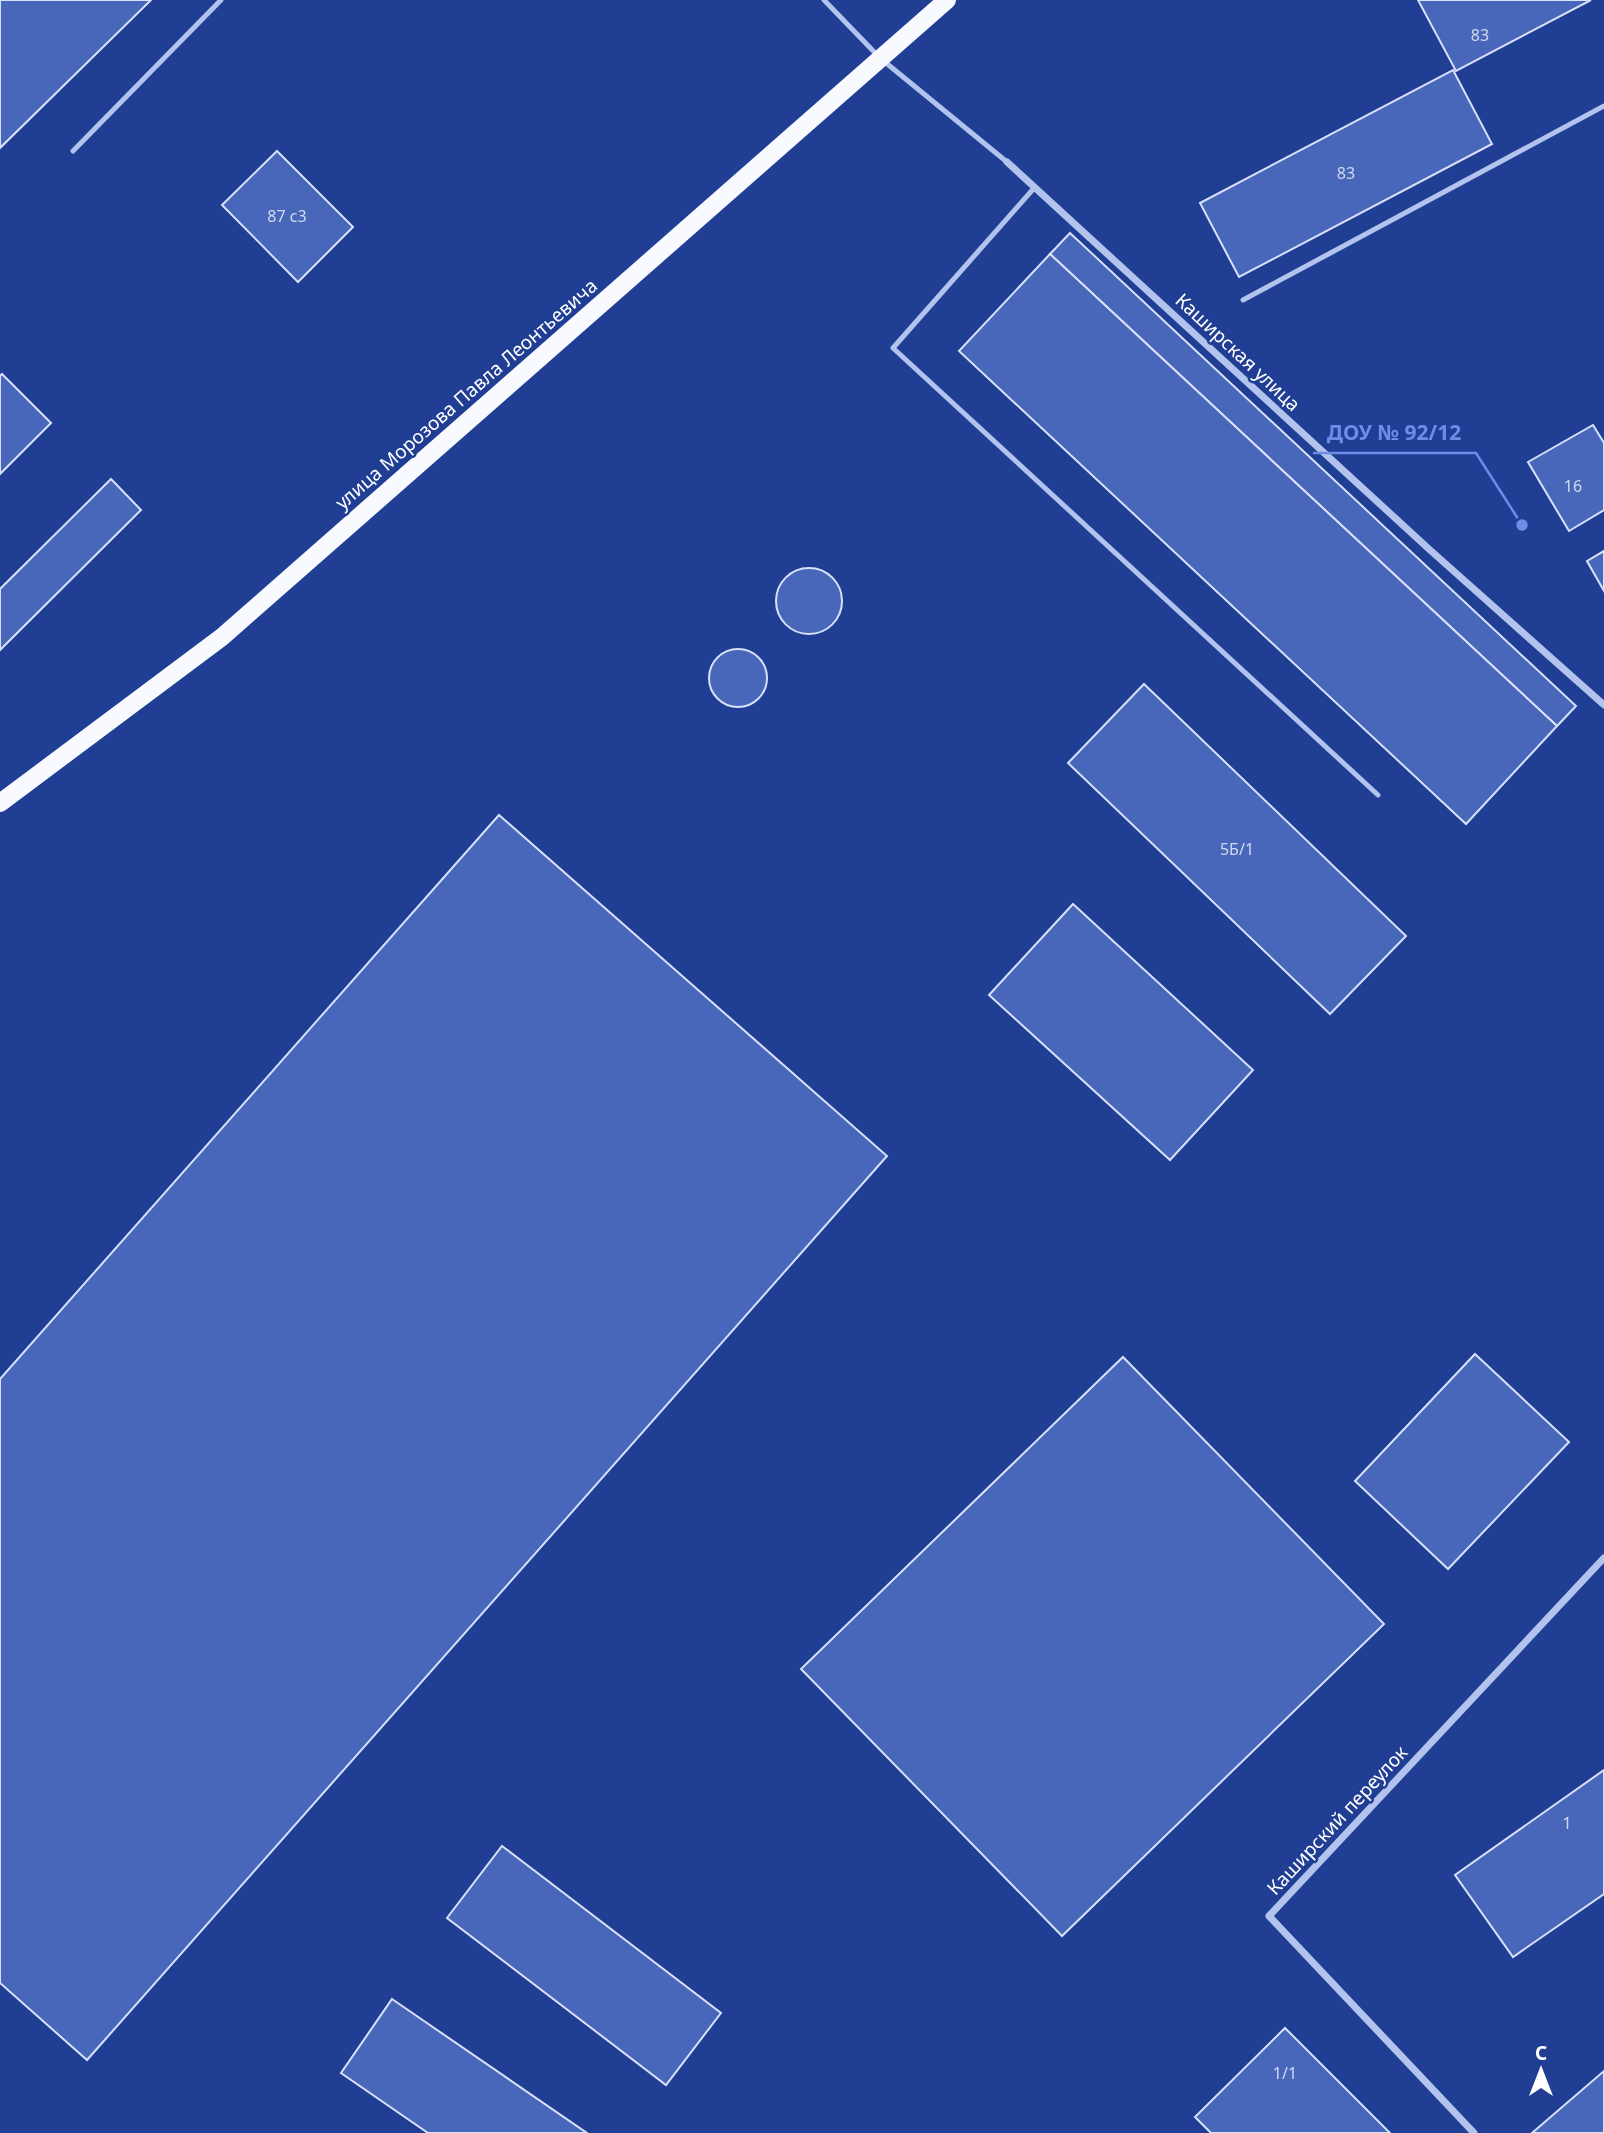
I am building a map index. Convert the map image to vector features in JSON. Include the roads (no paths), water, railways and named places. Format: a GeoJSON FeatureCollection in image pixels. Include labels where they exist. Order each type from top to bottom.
{"type":"FeatureCollection","features":[{"type":"Feature","properties":{"kind":"main road","name":"улица Морозова Павла Леонтьевича"},"geometry":{"type":"LineString","coordinates":[[0,803],[222,637],[947,0]]}},
{"type":"Feature","properties":{"kind":"street","name":"Каширская улица"},"geometry":{"type":"LineString","coordinates":[[1007,162],[1430,550],[1604,705]]}},
{"type":"Feature","properties":{"kind":"street","name":"Каширский переулок"},"geometry":{"type":"LineString","coordinates":[[1474,2133],[1269,1916],[1604,1558]]}},
{"type":"Feature","properties":{"kind":"lane"},"geometry":{"type":"LineString","coordinates":[[73,151],[221,0]]}},
{"type":"Feature","properties":{"kind":"lane"},"geometry":{"type":"LineString","coordinates":[[824,0],[880,58],[1007,162]]}},
{"type":"Feature","properties":{"kind":"lane"},"geometry":{"type":"LineString","coordinates":[[1243,300],[1604,106]]}},
{"type":"Feature","properties":{"kind":"lane"},"geometry":{"type":"LineString","coordinates":[[1035,187],[893,348],[1378,795]]}},
{"type":"Feature","properties":{"kind":"place","name":"ДОУ № 92/12"},"geometry":{"type":"Point","coordinates":[1522,525]}}]}
